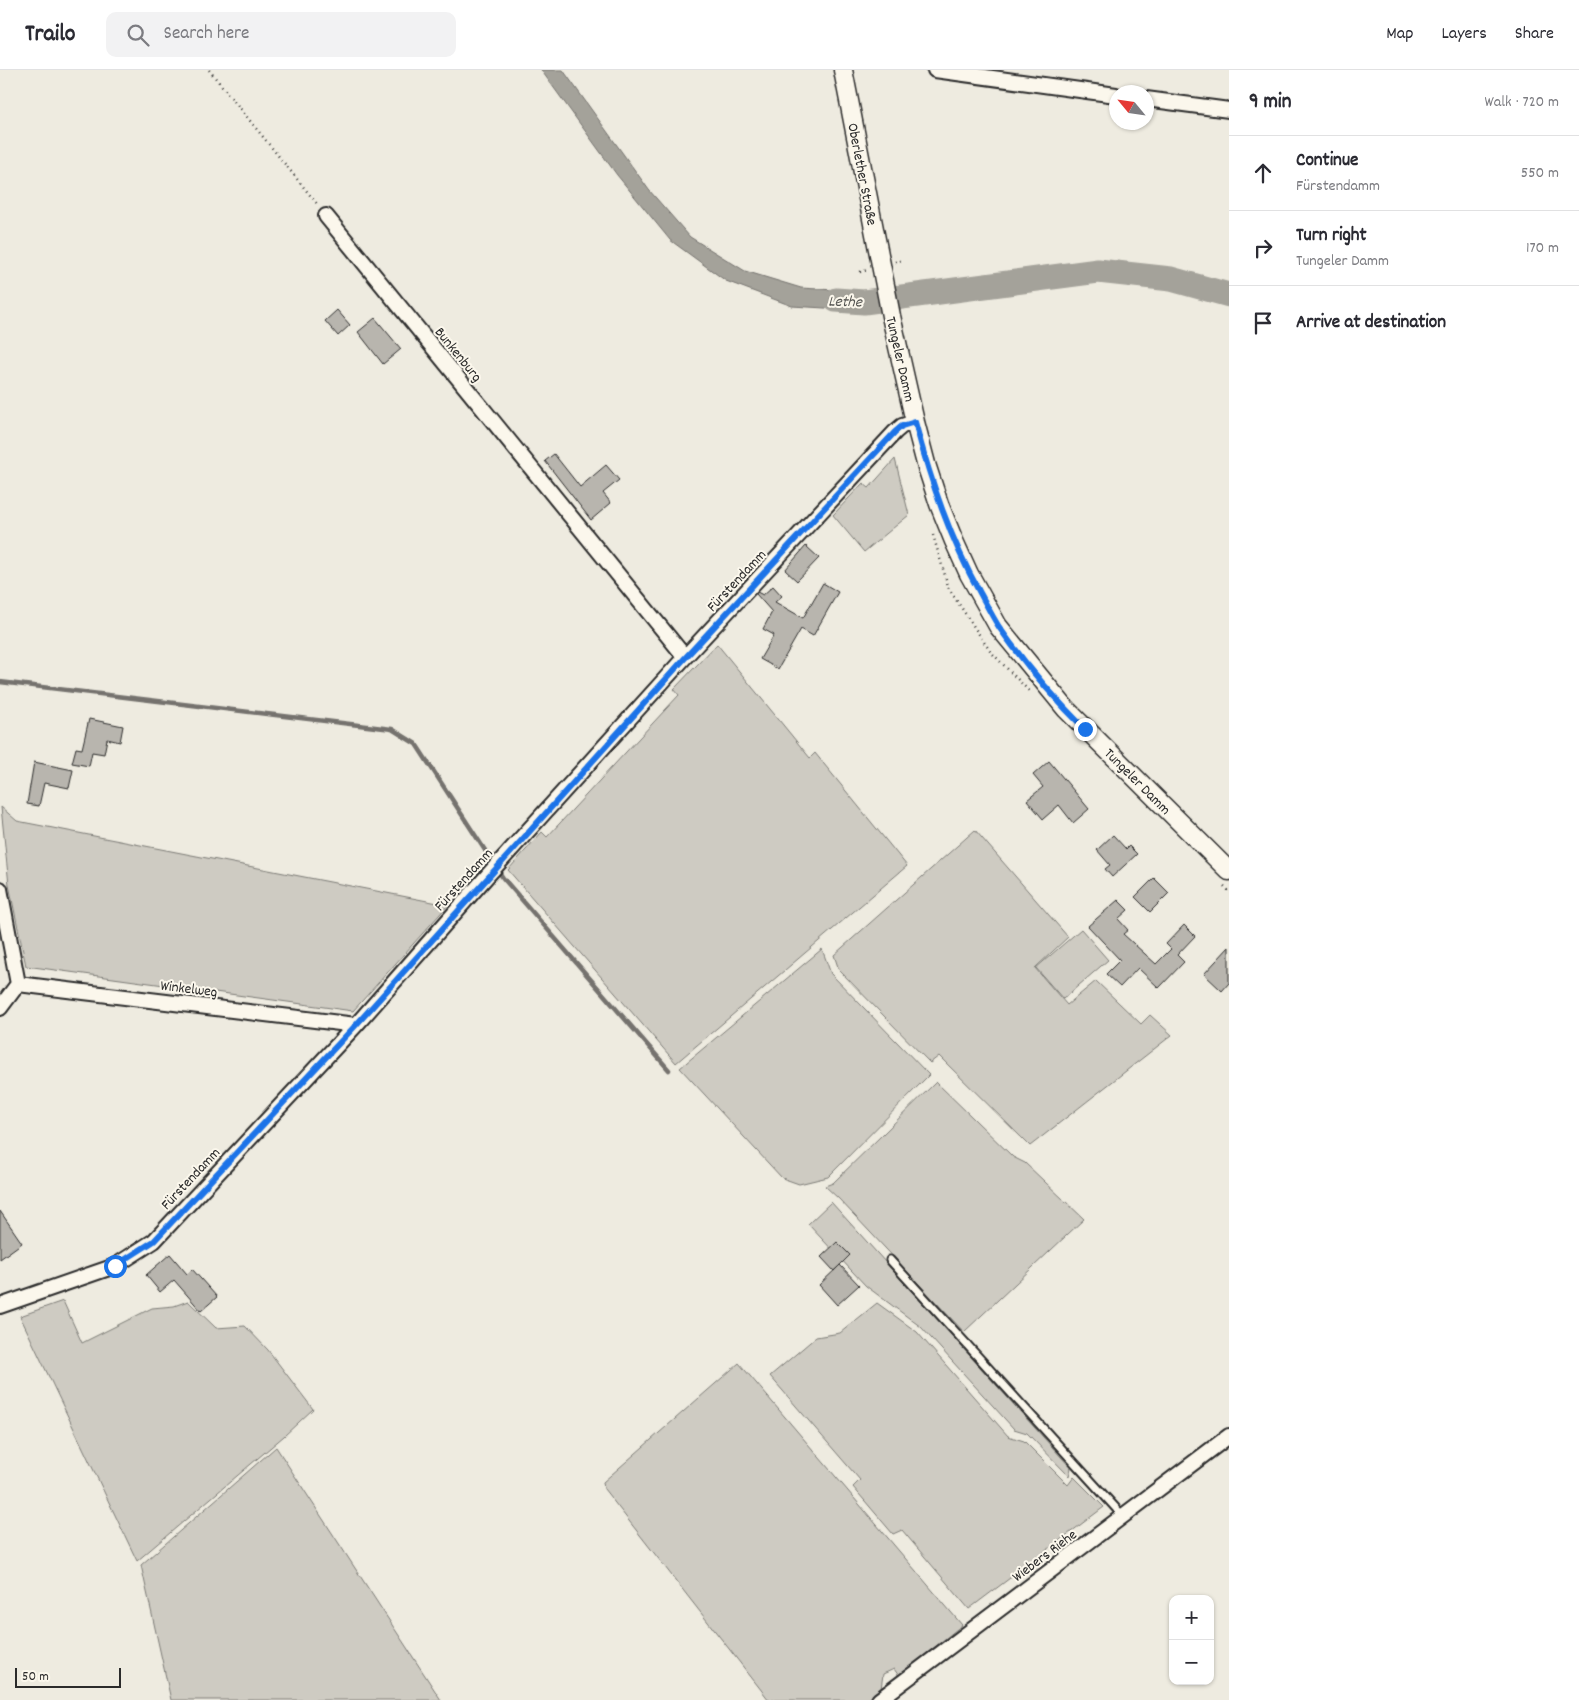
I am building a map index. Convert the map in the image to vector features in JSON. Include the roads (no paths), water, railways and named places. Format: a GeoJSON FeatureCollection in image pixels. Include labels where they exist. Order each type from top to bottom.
{"type":"FeatureCollection","features":[{"type":"Feature","properties":{"kind":"street","name":"Oberlether Straße"},"geometry":{"type":"LineString","coordinates":[[843,70],[883,279]]}},
{"type":"Feature","properties":{"kind":"street"},"geometry":{"type":"LineString","coordinates":[[936,70],[1109,94]]}},
{"type":"Feature","properties":{"kind":"street"},"geometry":{"type":"LineString","coordinates":[[1154,100],[1229,110]]}},
{"type":"Feature","properties":{"kind":"street","name":"Bunkenburg"},"geometry":{"type":"LineString","coordinates":[[326,216],[685,658]]}},
{"type":"Feature","properties":{"kind":"street","name":"Tungeler Damm"},"geometry":{"type":"LineString","coordinates":[[883,279],[915,422],[929,472],[954,541],[998,626],[1066,709],[1229,871]]}},
{"type":"Feature","properties":{"kind":"street","name":"Fürstendamm"},"geometry":{"type":"LineString","coordinates":[[0,1306],[115,1266],[154,1241],[356,1025],[488,875],[685,658],[895,432],[902,426],[915,422]]}},
{"type":"Feature","properties":{"kind":"street"},"geometry":{"type":"LineString","coordinates":[[0,889],[18,984],[0,1008]]}},
{"type":"Feature","properties":{"kind":"street","name":"Winkelweg"},"geometry":{"type":"LineString","coordinates":[[18,984],[356,1025]]}},
{"type":"Feature","properties":{"kind":"street","name":"Wiebers Riehe"},"geometry":{"type":"LineString","coordinates":[[878,1700],[1229,1436]]}},
{"type":"Feature","properties":{"kind":"lane"},"geometry":{"type":"LineString","coordinates":[[890,1260],[1123,1516]]}},
{"type":"Feature","properties":{"kind":"water"},"geometry":{"type":"Polygon","coordinates":[[[541,70],[563,70],[649,190],[690,237],[745,271],[801,288],[869,292],[873,311],[792,306],[726,281],[670,240],[617,175],[541,70]]]}},
{"type":"Feature","properties":{"kind":"waterway","name":"Lethe"},"geometry":{"type":"LineString","coordinates":[[836,300],[864,302],[1098,271],[1171,279],[1229,295]]}},
{"type":"Feature","properties":{"kind":"waterway"},"geometry":{"type":"LineString","coordinates":[[0,682],[392,729],[416,744],[503,878],[669,1070]]}}]}
